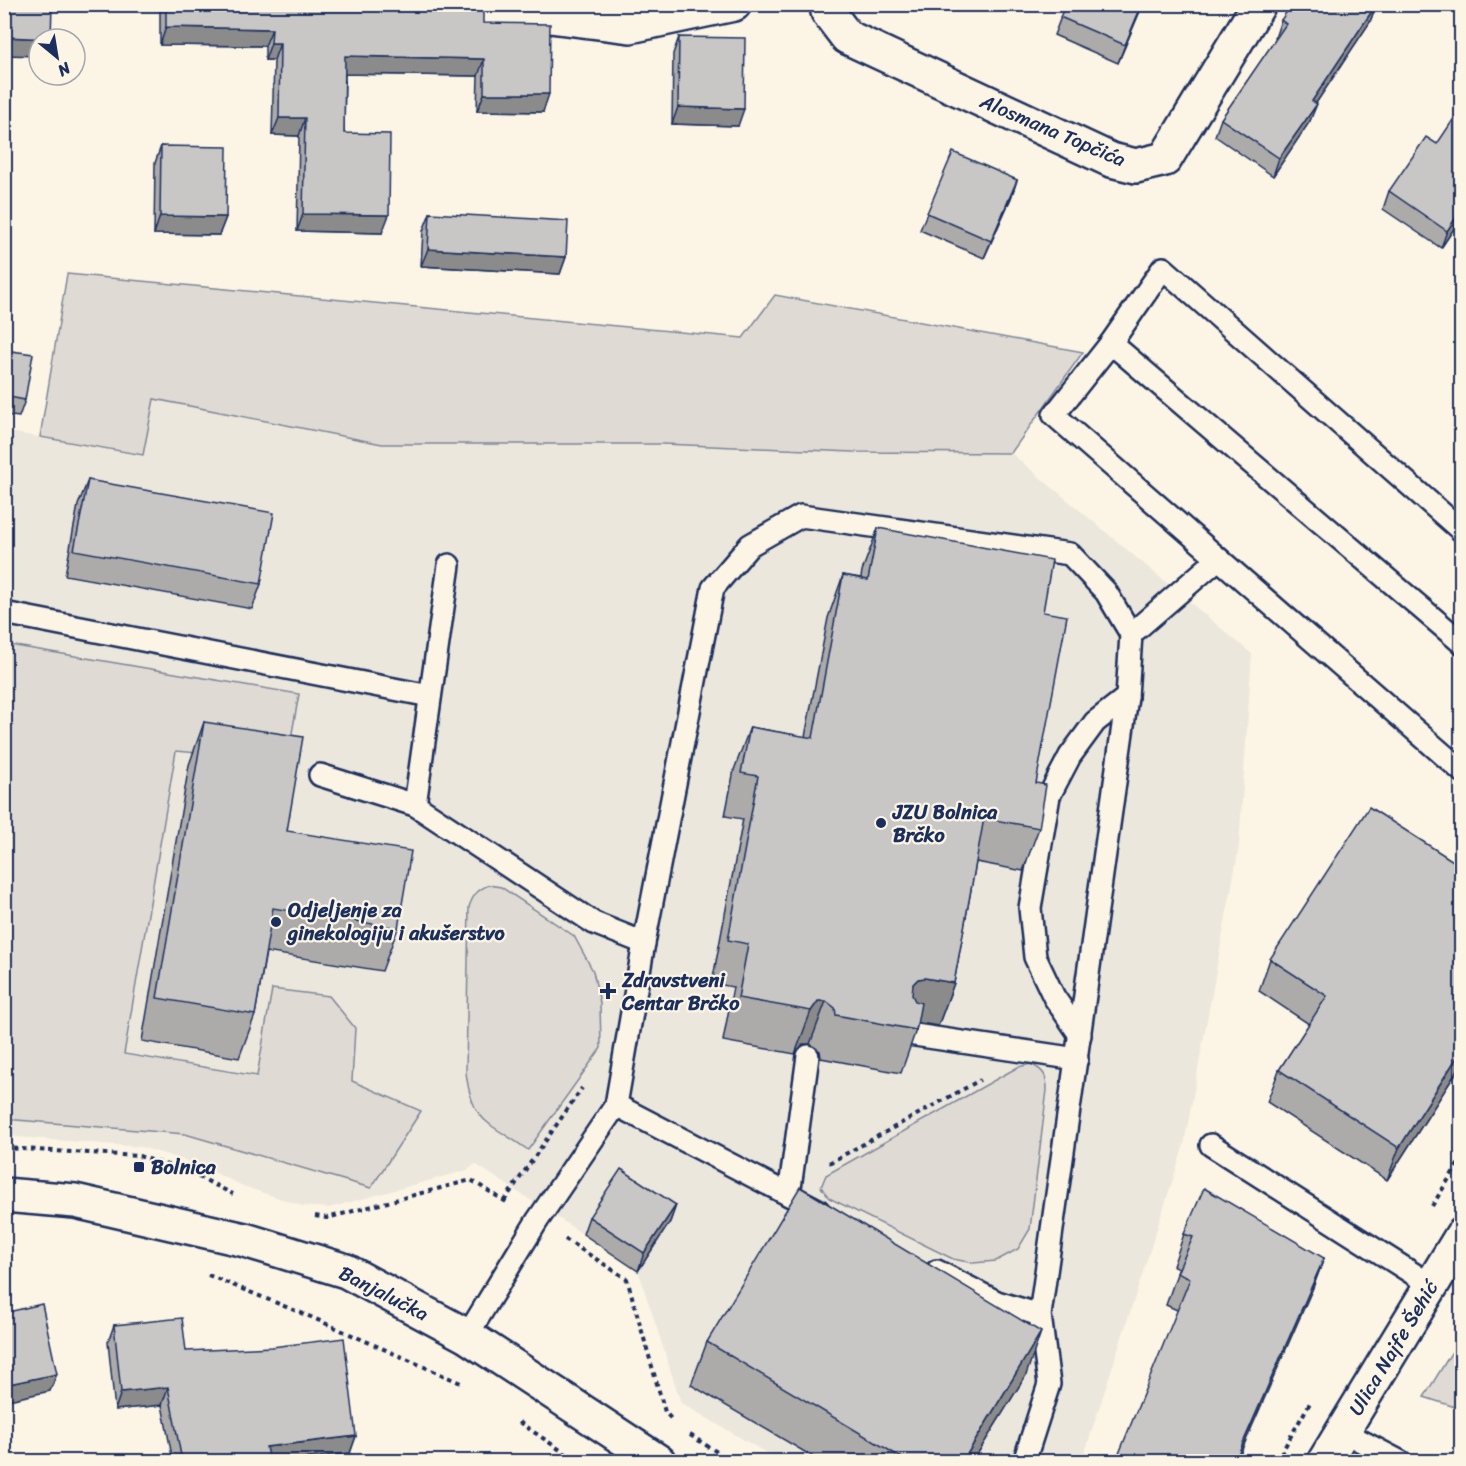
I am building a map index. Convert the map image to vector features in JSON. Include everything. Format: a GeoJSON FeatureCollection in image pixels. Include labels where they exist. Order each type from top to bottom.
{"type":"FeatureCollection","features":[{"type":"Feature","properties":{"kind":"street"},"geometry":{"type":"LineString","coordinates":[[453,4],[630,26],[734,4]]}},
{"type":"Feature","properties":{"kind":"street","name":"Alosmana Topčića"},"geometry":{"type":"LineString","coordinates":[[827,4],[828,12],[848,38],[1111,160],[1136,166],[1165,159],[1259,4]]}},
{"type":"Feature","properties":{"kind":"street","name":"Banjalučka"},"geometry":{"type":"LineString","coordinates":[[4,1195],[75,1201],[245,1240],[346,1271],[467,1336],[659,1461]]}},
{"type":"Feature","properties":{"kind":"street","name":"Ulica Najfe Šehić"},"geometry":{"type":"LineString","coordinates":[[1324,1461],[1461,1235]]}},
{"type":"Feature","properties":{"kind":"lane"},"geometry":{"type":"LineString","coordinates":[[1461,531],[1163,267],[1111,343],[1054,415],[1461,771]]}},
{"type":"Feature","properties":{"kind":"lane"},"geometry":{"type":"LineString","coordinates":[[1111,343],[1461,643]]}},
{"type":"Feature","properties":{"kind":"lane"},"geometry":{"type":"LineString","coordinates":[[467,1336],[537,1221],[616,1105],[644,943],[713,588],[750,545],[801,516],[1070,554],[1106,592],[1131,634],[1127,697],[1041,1315],[1049,1384],[1024,1461]]}},
{"type":"Feature","properties":{"kind":"lane"},"geometry":{"type":"LineString","coordinates":[[1131,634],[1218,559]]}},
{"type":"Feature","properties":{"kind":"lane"},"geometry":{"type":"LineString","coordinates":[[415,805],[449,565]]}},
{"type":"Feature","properties":{"kind":"lane"},"geometry":{"type":"LineString","coordinates":[[4,613],[430,696]]}},
{"type":"Feature","properties":{"kind":"lane"},"geometry":{"type":"LineString","coordinates":[[1080,1035],[1054,997],[1035,957],[1030,908],[1049,796],[1070,756],[1095,722],[1127,697]]}},
{"type":"Feature","properties":{"kind":"lane"},"geometry":{"type":"LineString","coordinates":[[320,775],[415,805],[594,923],[644,943]]}},
{"type":"Feature","properties":{"kind":"lane"},"geometry":{"type":"LineString","coordinates":[[908,1034],[1077,1059]]}},
{"type":"Feature","properties":{"kind":"lane"},"geometry":{"type":"LineString","coordinates":[[789,1195],[808,1056]]}},
{"type":"Feature","properties":{"kind":"lane"},"geometry":{"type":"LineString","coordinates":[[616,1105],[841,1222]]}},
{"type":"Feature","properties":{"kind":"lane"},"geometry":{"type":"LineString","coordinates":[[1211,1144],[1431,1286]]}},
{"type":"Feature","properties":{"kind":"lane"},"geometry":{"type":"LineString","coordinates":[[924,1264],[997,1302],[1041,1315]]}},
{"type":"Feature","properties":{"kind":"lane"},"geometry":{"type":"LineString","coordinates":[[1342,1431],[1401,1461]]}},
{"type":"Feature","properties":{"kind":"path"},"geometry":{"type":"LineString","coordinates":[[789,1195],[825,1165],[1029,1052]]}},
{"type":"Feature","properties":{"kind":"path"},"geometry":{"type":"LineString","coordinates":[[504,1201],[586,1083]]}},
{"type":"Feature","properties":{"kind":"path"},"geometry":{"type":"LineString","coordinates":[[4,1148],[139,1156],[189,1172],[237,1196]]}},
{"type":"Feature","properties":{"kind":"path"},"geometry":{"type":"LineString","coordinates":[[308,1216],[327,1218],[471,1180],[627,1279],[665,1412],[679,1428]]}},
{"type":"Feature","properties":{"kind":"path"},"geometry":{"type":"LineString","coordinates":[[197,1271],[311,1317],[472,1390]]}},
{"type":"Feature","properties":{"kind":"path"},"geometry":{"type":"LineString","coordinates":[[511,1416],[578,1461]]}},
{"type":"Feature","properties":{"kind":"path"},"geometry":{"type":"LineString","coordinates":[[688,1433],[733,1461]]}},
{"type":"Feature","properties":{"kind":"shaded area"},"geometry":{"type":"Polygon","coordinates":[[[67,274],[743,338],[775,295],[1083,352],[1011,453],[853,452],[663,444],[382,444],[154,399],[143,455],[40,437],[67,274]]]}},
{"type":"Feature","properties":{"kind":"shaded area","name":"Zdravstveni Centar Brčko"},"geometry":{"type":"Polygon","coordinates":[[[154,399],[382,444],[663,444],[853,452],[1011,453],[1252,654],[1239,847],[1184,1145],[1082,1461],[780,1461],[681,1403],[638,1270],[475,1164],[468,1170],[329,1208],[302,1206],[243,1186],[194,1163],[141,1147],[5,1136],[4,431],[143,455],[154,399]]]}},
{"type":"Feature","properties":{"kind":"shaded area"},"geometry":{"type":"Polygon","coordinates":[[[4,644],[299,694],[287,761],[176,751],[124,1054],[257,1076],[272,989],[329,996],[355,1028],[352,1081],[421,1111],[371,1188],[185,1134],[5,1119],[4,644]]]}},
{"type":"Feature","properties":{"kind":"shaded area"},"geometry":{"type":"Polygon","coordinates":[[[489,885],[501,887],[574,936],[593,971],[600,1003],[601,1048],[528,1150],[493,1127],[478,1113],[473,1103],[466,1072],[469,907],[476,893],[489,885]]]}},
{"type":"Feature","properties":{"kind":"shaded area"},"geometry":{"type":"Polygon","coordinates":[[[1031,1064],[1044,1074],[1047,1090],[1030,1229],[1018,1249],[996,1261],[973,1263],[953,1259],[829,1198],[821,1187],[826,1175],[1018,1067],[1031,1064]]]}},
{"type":"Feature","properties":{"kind":"shaded area"},"geometry":{"type":"Polygon","coordinates":[[[1461,1337],[1461,1409],[1424,1397],[1461,1337]]]}},
{"type":"Feature","properties":{"kind":"building"},"geometry":{"type":"Polygon","coordinates":[[[4,4],[52,4],[51,27],[27,27],[27,38],[4,37],[4,4]]]}},
{"type":"Feature","properties":{"kind":"building"},"geometry":{"type":"Polygon","coordinates":[[[166,4],[455,4],[483,9],[483,23],[550,24],[549,94],[484,94],[484,59],[345,56],[344,133],[390,134],[389,215],[303,214],[305,118],[279,118],[280,43],[271,43],[272,29],[166,27],[166,4]]]}},
{"type":"Feature","properties":{"kind":"building"},"geometry":{"type":"Polygon","coordinates":[[[1066,4],[1142,4],[1125,45],[1060,17],[1066,4]]]}},
{"type":"Feature","properties":{"kind":"building"},"geometry":{"type":"Polygon","coordinates":[[[1292,4],[1376,5],[1312,101],[1317,104],[1279,158],[1221,119],[1286,24],[1281,20],[1292,4]]]}},
{"type":"Feature","properties":{"kind":"building"},"geometry":{"type":"Polygon","coordinates":[[[679,37],[745,38],[744,109],[678,107],[679,37]]]}},
{"type":"Feature","properties":{"kind":"building"},"geometry":{"type":"Polygon","coordinates":[[[1461,108],[1461,210],[1447,231],[1389,191],[1426,137],[1437,144],[1461,108]]]}},
{"type":"Feature","properties":{"kind":"building"},"geometry":{"type":"Polygon","coordinates":[[[161,146],[227,147],[226,217],[160,216],[161,146]]]}},
{"type":"Feature","properties":{"kind":"building"},"geometry":{"type":"Polygon","coordinates":[[[953,152],[1017,180],[991,241],[927,213],[953,152]]]}},
{"type":"Feature","properties":{"kind":"building"},"geometry":{"type":"Polygon","coordinates":[[[430,213],[568,221],[566,257],[428,249],[430,213]]]}},
{"type":"Feature","properties":{"kind":"building"},"geometry":{"type":"Polygon","coordinates":[[[4,350],[33,354],[25,400],[4,396],[4,350]]]}},
{"type":"Feature","properties":{"kind":"building"},"geometry":{"type":"Polygon","coordinates":[[[88,480],[274,513],[261,584],[74,550],[88,480]]]}},
{"type":"Feature","properties":{"kind":"building","name":"JZU Bolnica Brčko"},"geometry":{"type":"Polygon","coordinates":[[[878,528],[1052,560],[1043,612],[1067,616],[1036,783],[1046,785],[1039,828],[984,818],[954,983],[925,978],[918,979],[913,984],[912,995],[915,1001],[921,1003],[916,1030],[836,1015],[835,1008],[826,1001],[818,1001],[811,1011],[738,998],[748,944],[728,940],[758,776],[741,773],[750,727],[813,738],[843,575],[868,580],[878,528]]]}},
{"type":"Feature","properties":{"kind":"building","name":"Odjeljenje za ginekologiju i akušerstvo"},"geometry":{"type":"Polygon","coordinates":[[[204,722],[303,737],[287,831],[411,851],[398,928],[273,908],[255,1015],[157,998],[204,722]]]}},
{"type":"Feature","properties":{"kind":"building"},"geometry":{"type":"Polygon","coordinates":[[[1369,807],[1461,866],[1461,1051],[1399,1148],[1279,1070],[1327,996],[1270,959],[1369,807]]]}},
{"type":"Feature","properties":{"kind":"building"},"geometry":{"type":"Polygon","coordinates":[[[621,1169],[676,1205],[644,1253],[589,1217],[621,1169]]]}},
{"type":"Feature","properties":{"kind":"building"},"geometry":{"type":"Polygon","coordinates":[[[800,1187],[1041,1332],[963,1461],[907,1461],[707,1342],[800,1187]]]}},
{"type":"Feature","properties":{"kind":"building"},"geometry":{"type":"Polygon","coordinates":[[[1204,1188],[1324,1258],[1235,1461],[1116,1461],[1190,1279],[1177,1273],[1193,1237],[1184,1234],[1204,1188]]]}},
{"type":"Feature","properties":{"kind":"building"},"geometry":{"type":"Polygon","coordinates":[[[42,1304],[57,1374],[4,1385],[4,1313],[42,1304]]]}},
{"type":"Feature","properties":{"kind":"building"},"geometry":{"type":"Polygon","coordinates":[[[182,1318],[186,1351],[272,1347],[344,1338],[356,1436],[266,1447],[269,1461],[182,1461],[168,1387],[121,1392],[114,1325],[182,1318]]]}},
{"type":"Feature","properties":{"kind":"building"},"geometry":{"type":"Polygon","coordinates":[[[562,1456],[570,1461],[559,1461],[562,1456]]]}},
{"type":"Feature","properties":{"kind":"place","name":"JZU Bolnica Brčko"},"geometry":{"type":"Point","coordinates":[881,823]}},
{"type":"Feature","properties":{"kind":"place","name":"Odjeljenje za ginekologiju i akušerstvo"},"geometry":{"type":"Point","coordinates":[276,922]}},
{"type":"Feature","properties":{"kind":"place","name":"Zdravstveni Centar Brčko"},"geometry":{"type":"Point","coordinates":[608,991]}},
{"type":"Feature","properties":{"kind":"place","name":"Bolnica"},"geometry":{"type":"Point","coordinates":[139,1167]}}]}
